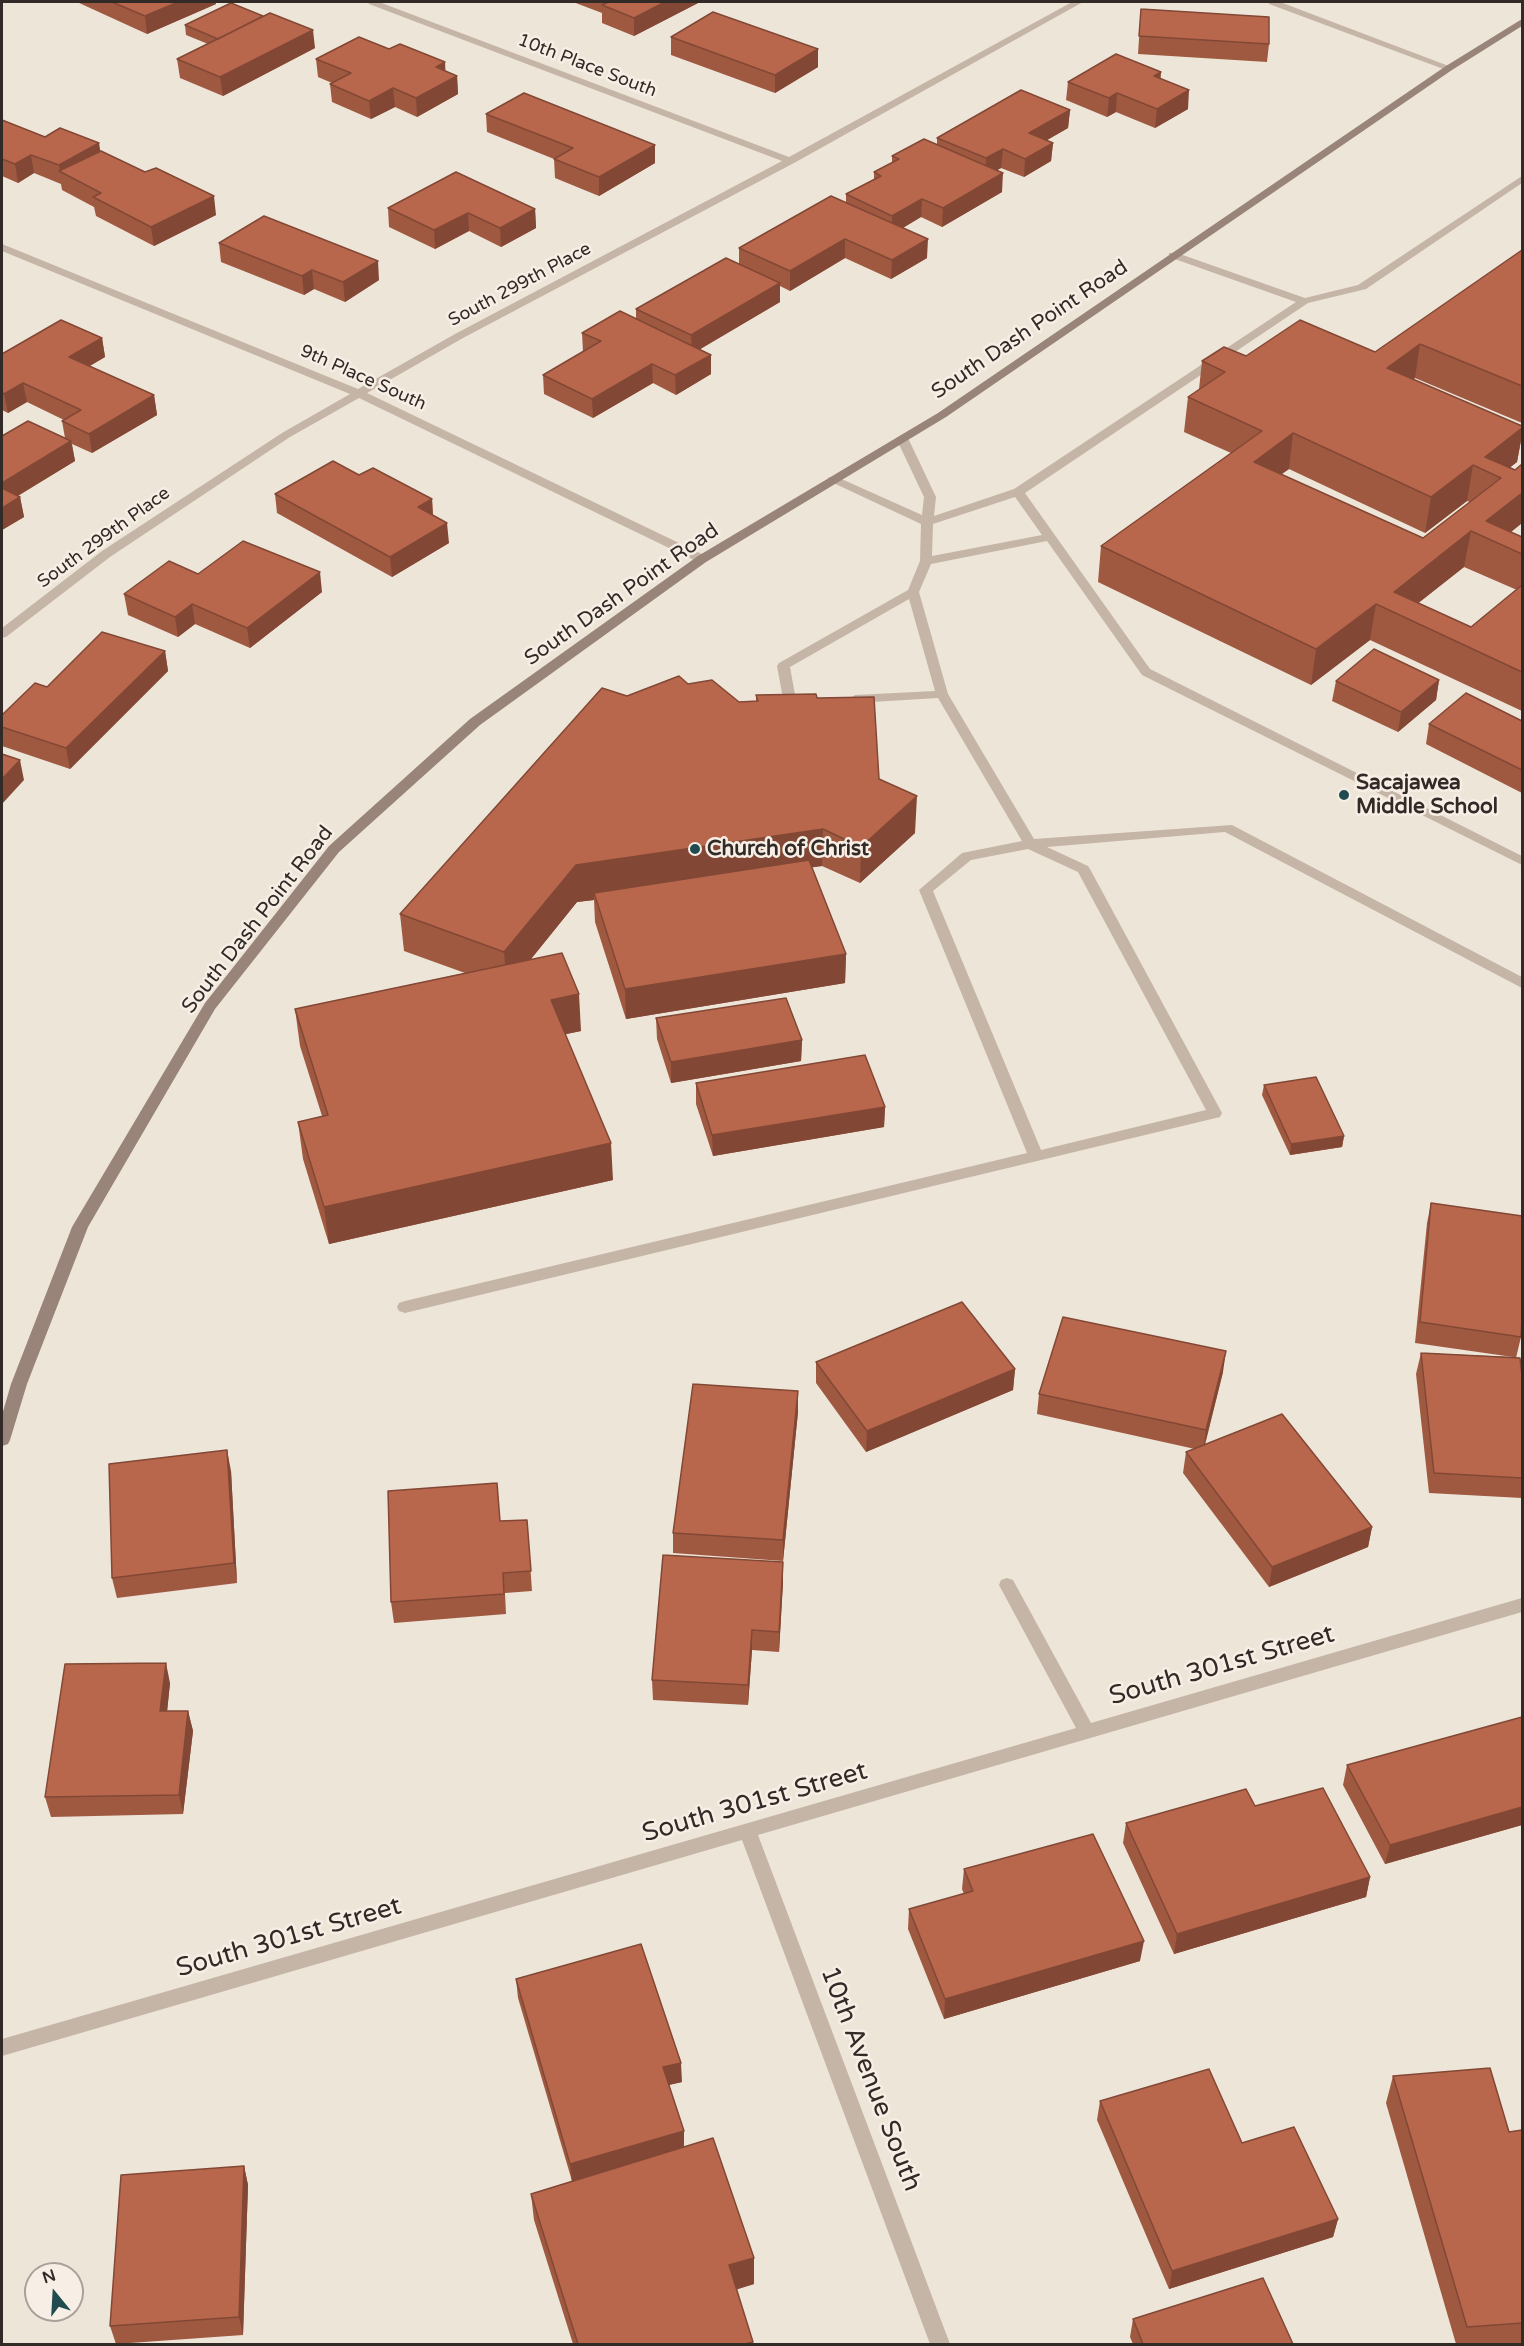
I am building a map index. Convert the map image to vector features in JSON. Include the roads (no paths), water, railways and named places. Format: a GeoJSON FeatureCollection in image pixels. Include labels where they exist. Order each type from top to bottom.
{"type":"FeatureCollection","features":[{"type":"Feature","properties":{"kind":"main road","name":"South Dash Point Road"},"geometry":{"type":"LineString","coordinates":[[2,1440],[19,1384],[80,1227],[210,1005],[334,849],[475,722],[702,559],[942,415],[1173,255],[1449,68],[1522,22]]}},
{"type":"Feature","properties":{"kind":"street","name":"10th Place South"},"geometry":{"type":"LineString","coordinates":[[372,2],[790,161]]}},
{"type":"Feature","properties":{"kind":"street","name":"South 299th Place"},"geometry":{"type":"LineString","coordinates":[[2,634],[106,554],[286,435],[358,393],[790,161],[1078,2]]}},
{"type":"Feature","properties":{"kind":"street"},"geometry":{"type":"LineString","coordinates":[[1272,2],[1449,68]]}},
{"type":"Feature","properties":{"kind":"street"},"geometry":{"type":"LineString","coordinates":[[833,480],[927,522],[1018,492],[1304,301],[1362,287],[1522,179]]}},
{"type":"Feature","properties":{"kind":"street","name":"9th Place South"},"geometry":{"type":"LineString","coordinates":[[2,247],[358,393],[702,559]]}},
{"type":"Feature","properties":{"kind":"street"},"geometry":{"type":"LineString","coordinates":[[1173,255],[1304,301]]}},
{"type":"Feature","properties":{"kind":"street"},"geometry":{"type":"LineString","coordinates":[[813,702],[790,704],[783,666],[913,592],[926,561],[930,496],[902,438]]}},
{"type":"Feature","properties":{"kind":"street"},"geometry":{"type":"LineString","coordinates":[[1018,492],[1146,672],[1522,861]]}},
{"type":"Feature","properties":{"kind":"street"},"geometry":{"type":"LineString","coordinates":[[926,561],[1050,537]]}},
{"type":"Feature","properties":{"kind":"street"},"geometry":{"type":"LineString","coordinates":[[405,1307],[1215,1113],[1083,869],[1030,844],[942,694],[913,592]]}},
{"type":"Feature","properties":{"kind":"street"},"geometry":{"type":"LineString","coordinates":[[837,701],[942,694]]}},
{"type":"Feature","properties":{"kind":"street"},"geometry":{"type":"LineString","coordinates":[[1036,1156],[926,890],[967,856],[1030,844],[1227,828],[1522,983]]}},
{"type":"Feature","properties":{"kind":"street"},"geometry":{"type":"LineString","coordinates":[[1007,1585],[1087,1732]]}},
{"type":"Feature","properties":{"kind":"street","name":"South 301st Street"},"geometry":{"type":"LineString","coordinates":[[2,2048],[1522,1605]]}},
{"type":"Feature","properties":{"kind":"street","name":"10th Avenue South"},"geometry":{"type":"LineString","coordinates":[[748,1832],[940,2344]]}},
{"type":"Feature","properties":{"kind":"place","name":"Sacajawea Middle School"},"geometry":{"type":"Point","coordinates":[1344,795]}},
{"type":"Feature","properties":{"kind":"place","name":"Church of Christ"},"geometry":{"type":"Point","coordinates":[695,849]}}]}
